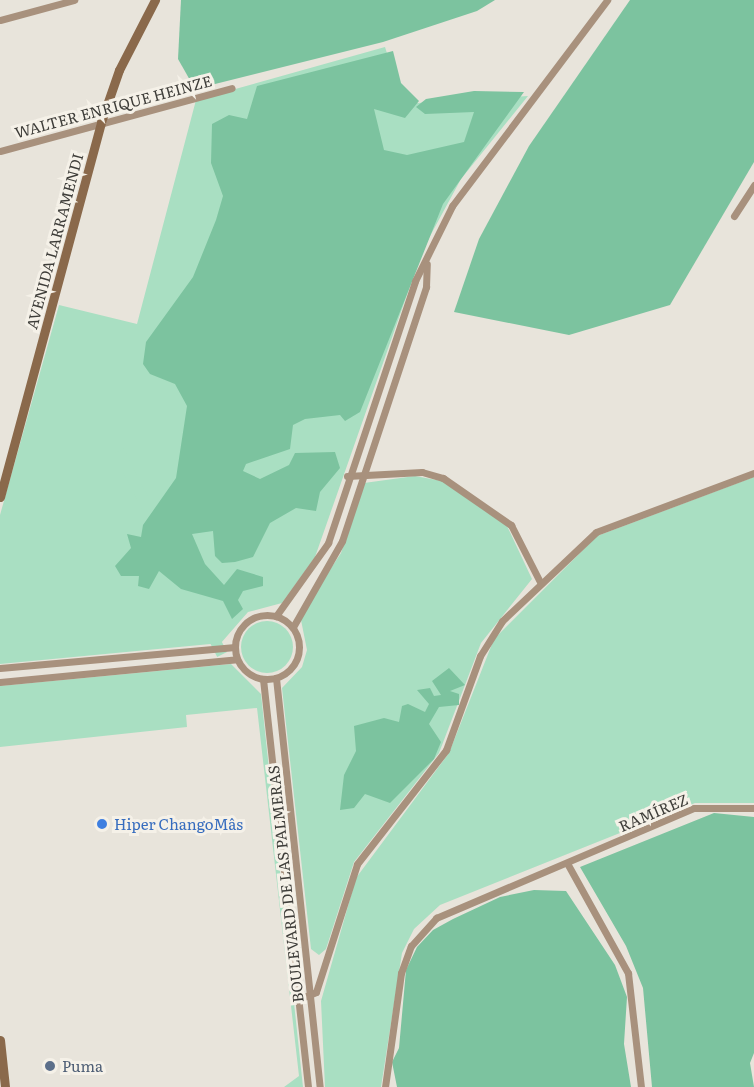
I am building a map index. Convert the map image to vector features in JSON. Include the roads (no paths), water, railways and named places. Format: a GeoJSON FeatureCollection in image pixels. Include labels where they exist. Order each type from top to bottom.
{"type":"FeatureCollection","features":[{"type":"Feature","properties":{"kind":"main road","name":"AVENIDA LARRAMENDI"},"geometry":{"type":"LineString","coordinates":[[0,497],[3,477],[101,122],[119,70],[156,0]]}},
{"type":"Feature","properties":{"kind":"main road"},"geometry":{"type":"LineString","coordinates":[[0,1040],[5,1087]]}},
{"type":"Feature","properties":{"kind":"street"},"geometry":{"type":"LineString","coordinates":[[0,20],[74,0]]}},
{"type":"Feature","properties":{"kind":"street"},"geometry":{"type":"LineString","coordinates":[[427,261],[426,287],[360,479],[338,551],[292,627],[298,657],[276,678],[263,679],[246,672],[237,659],[234,646],[246,622],[276,616],[323,553],[347,476],[415,281],[472,173],[607,0]]}},
{"type":"Feature","properties":{"kind":"street","name":"WALTER ENRIQUE HEINZE"},"geometry":{"type":"LineString","coordinates":[[0,151],[232,88]]}},
{"type":"Feature","properties":{"kind":"street"},"geometry":{"type":"LineString","coordinates":[[734,216],[754,185]]}},
{"type":"Feature","properties":{"kind":"street"},"geometry":{"type":"LineString","coordinates":[[347,476],[360,479],[415,472],[443,478],[511,525],[540,582]]}},
{"type":"Feature","properties":{"kind":"street"},"geometry":{"type":"LineString","coordinates":[[299,999],[310,998],[357,864],[446,750],[488,639],[540,582],[606,527],[754,473]]}},
{"type":"Feature","properties":{"kind":"street"},"geometry":{"type":"LineString","coordinates":[[276,616],[292,627]]}},
{"type":"Feature","properties":{"kind":"street"},"geometry":{"type":"LineString","coordinates":[[0,668],[234,646]]}},
{"type":"Feature","properties":{"kind":"street"},"geometry":{"type":"LineString","coordinates":[[0,682],[237,659]]}},
{"type":"Feature","properties":{"kind":"street","name":"BOULEVARD DE LAS PALMERAS"},"geometry":{"type":"LineString","coordinates":[[276,678],[320,1087]]}},
{"type":"Feature","properties":{"kind":"street","name":"BOULEVARD DE LAS PALMERAS"},"geometry":{"type":"LineString","coordinates":[[263,679],[308,1087]]}},
{"type":"Feature","properties":{"kind":"street","name":"RAMÍREZ"},"geometry":{"type":"LineString","coordinates":[[385,1087],[401,973],[420,933],[453,908],[567,863],[694,808],[754,808]]}},
{"type":"Feature","properties":{"kind":"street"},"geometry":{"type":"LineString","coordinates":[[567,863],[628,973],[641,1087]]}},
{"type":"Feature","properties":{"kind":"place","name":"Hiper ChangoMâs"},"geometry":{"type":"Point","coordinates":[102,824]}},
{"type":"Feature","properties":{"kind":"place","name":"Puma"},"geometry":{"type":"Point","coordinates":[50,1066]}}]}
